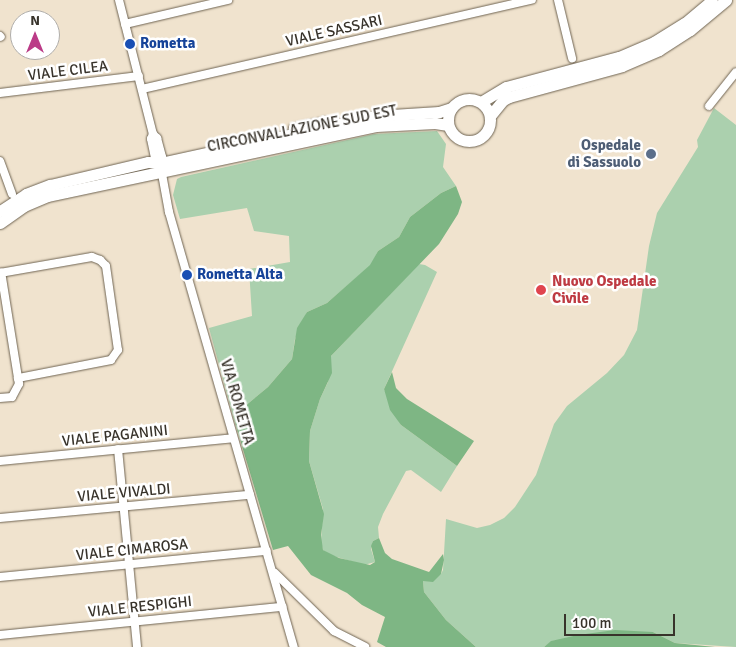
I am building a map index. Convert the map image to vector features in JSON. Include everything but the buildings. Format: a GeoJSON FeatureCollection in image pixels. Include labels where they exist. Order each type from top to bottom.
{"type":"FeatureCollection","features":[{"type":"Feature","properties":{"kind":"main road","name":"CIRCONVALLAZIONE SUD EST"},"geometry":{"type":"LineString","coordinates":[[161,165],[376,116],[439,112],[451,108],[465,99],[481,102],[506,86],[619,57],[654,42],[685,23],[712,0]]}},
{"type":"Feature","properties":{"kind":"main road"},"geometry":{"type":"LineString","coordinates":[[451,108],[448,125],[457,137],[465,140],[474,140],[486,132],[490,116],[503,100],[622,66],[659,50],[690,30],[726,0]]}},
{"type":"Feature","properties":{"kind":"main road"},"geometry":{"type":"LineString","coordinates":[[481,102],[490,116]]}},
{"type":"Feature","properties":{"kind":"main road","name":"CIRCONVALLAZIONE SUD EST"},"geometry":{"type":"LineString","coordinates":[[161,165],[376,126],[435,123],[448,125]]}},
{"type":"Feature","properties":{"kind":"main road"},"geometry":{"type":"LineString","coordinates":[[0,211],[26,194],[50,185],[148,162],[161,165]]}},
{"type":"Feature","properties":{"kind":"main road"},"geometry":{"type":"LineString","coordinates":[[0,223],[38,198],[161,165]]}},
{"type":"Feature","properties":{"kind":"street","name":"VIA ROMETTA"},"geometry":{"type":"LineString","coordinates":[[119,0],[153,134],[151,139],[155,158],[161,165],[169,212],[294,647]]}},
{"type":"Feature","properties":{"kind":"street"},"geometry":{"type":"LineString","coordinates":[[125,24],[228,0]]}},
{"type":"Feature","properties":{"kind":"street","name":"VIALE SASSARI"},"geometry":{"type":"LineString","coordinates":[[142,89],[532,0]]}},
{"type":"Feature","properties":{"kind":"street"},"geometry":{"type":"LineString","coordinates":[[558,0],[572,58]]}},
{"type":"Feature","properties":{"kind":"street"},"geometry":{"type":"LineString","coordinates":[[709,106],[736,72]]}},
{"type":"Feature","properties":{"kind":"street","name":"VIALE CILEA"},"geometry":{"type":"LineString","coordinates":[[0,93],[139,76]]}},
{"type":"Feature","properties":{"kind":"street"},"geometry":{"type":"LineString","coordinates":[[0,161],[12,194]]}},
{"type":"Feature","properties":{"kind":"street"},"geometry":{"type":"LineString","coordinates":[[0,398],[12,397],[19,384],[18,378],[1,272],[92,257],[100,260],[106,266],[118,350],[111,360],[18,378]]}},
{"type":"Feature","properties":{"kind":"street","name":"VIALE PAGANINI"},"geometry":{"type":"LineString","coordinates":[[0,461],[233,438]]}},
{"type":"Feature","properties":{"kind":"street"},"geometry":{"type":"LineString","coordinates":[[118,449],[137,647]]}},
{"type":"Feature","properties":{"kind":"street","name":"VIALE VIVALDI"},"geometry":{"type":"LineString","coordinates":[[0,518],[250,495]]}},
{"type":"Feature","properties":{"kind":"street","name":"VIALE CIMAROSA"},"geometry":{"type":"LineString","coordinates":[[0,577],[267,551]]}},
{"type":"Feature","properties":{"kind":"street"},"geometry":{"type":"LineString","coordinates":[[274,572],[334,631],[366,647]]}},
{"type":"Feature","properties":{"kind":"street","name":"VIALE RESPIGHI"},"geometry":{"type":"LineString","coordinates":[[0,635],[283,607]]}},
{"type":"Feature","properties":{"kind":"green space"},"geometry":{"type":"Polygon","coordinates":[[[714,108],[736,125],[736,647],[675,643],[653,632],[552,641],[544,647],[476,647],[446,620],[424,592],[423,581],[441,574],[443,570],[446,519],[477,528],[490,525],[504,518],[515,507],[536,475],[554,424],[567,406],[607,373],[624,355],[637,330],[649,246],[657,213],[698,147],[697,140],[714,108]]]}},
{"type":"Feature","properties":{"kind":"green space"},"geometry":{"type":"Polygon","coordinates":[[[437,131],[446,144],[443,167],[456,186],[441,193],[410,217],[399,237],[378,251],[371,265],[327,303],[307,312],[295,339],[292,359],[268,387],[233,416],[209,328],[252,316],[249,269],[290,262],[289,236],[254,231],[247,208],[180,219],[173,195],[177,179],[374,134],[437,131]]]}},
{"type":"Feature","properties":{"kind":"green space"},"geometry":{"type":"Polygon","coordinates":[[[456,186],[462,202],[458,214],[439,244],[331,356],[332,373],[320,399],[310,431],[309,461],[324,514],[321,535],[323,550],[339,558],[370,565],[375,562],[371,546],[373,541],[379,538],[385,553],[392,559],[429,572],[443,554],[444,560],[441,574],[433,582],[423,581],[424,592],[446,620],[476,647],[386,647],[377,642],[385,617],[362,605],[347,593],[311,575],[288,546],[273,550],[233,416],[268,387],[292,359],[297,328],[307,312],[327,303],[370,265],[378,251],[399,237],[410,217],[441,193],[456,186]]]}},
{"type":"Feature","properties":{"kind":"green space"},"geometry":{"type":"Polygon","coordinates":[[[419,264],[425,265],[437,272],[384,389],[401,425],[457,466],[441,492],[411,470],[406,471],[383,514],[378,527],[379,538],[373,541],[371,549],[375,562],[364,565],[330,555],[323,550],[321,542],[323,509],[309,461],[310,431],[320,399],[328,382],[331,356],[419,264]]]}},
{"type":"Feature","properties":{"kind":"green space"},"geometry":{"type":"Polygon","coordinates":[[[392,372],[396,388],[407,399],[474,441],[457,466],[401,425],[390,410],[384,389],[392,372]]]}},
{"type":"Feature","properties":{"kind":"green space"},"geometry":{"type":"Polygon","coordinates":[[[615,630],[653,632],[675,643],[715,647],[544,647],[551,641],[615,630]]]}},
{"type":"Feature","properties":{"kind":"place","name":"Rometta"},"geometry":{"type":"Point","coordinates":[130,44]}},
{"type":"Feature","properties":{"kind":"place","name":"Ospedale di Sassuolo"},"geometry":{"type":"Point","coordinates":[651,154]}},
{"type":"Feature","properties":{"kind":"place","name":"Rometta Alta"},"geometry":{"type":"Point","coordinates":[187,275]}},
{"type":"Feature","properties":{"kind":"place","name":"Nuovo Ospedale Civile"},"geometry":{"type":"Point","coordinates":[541,290]}}]}
